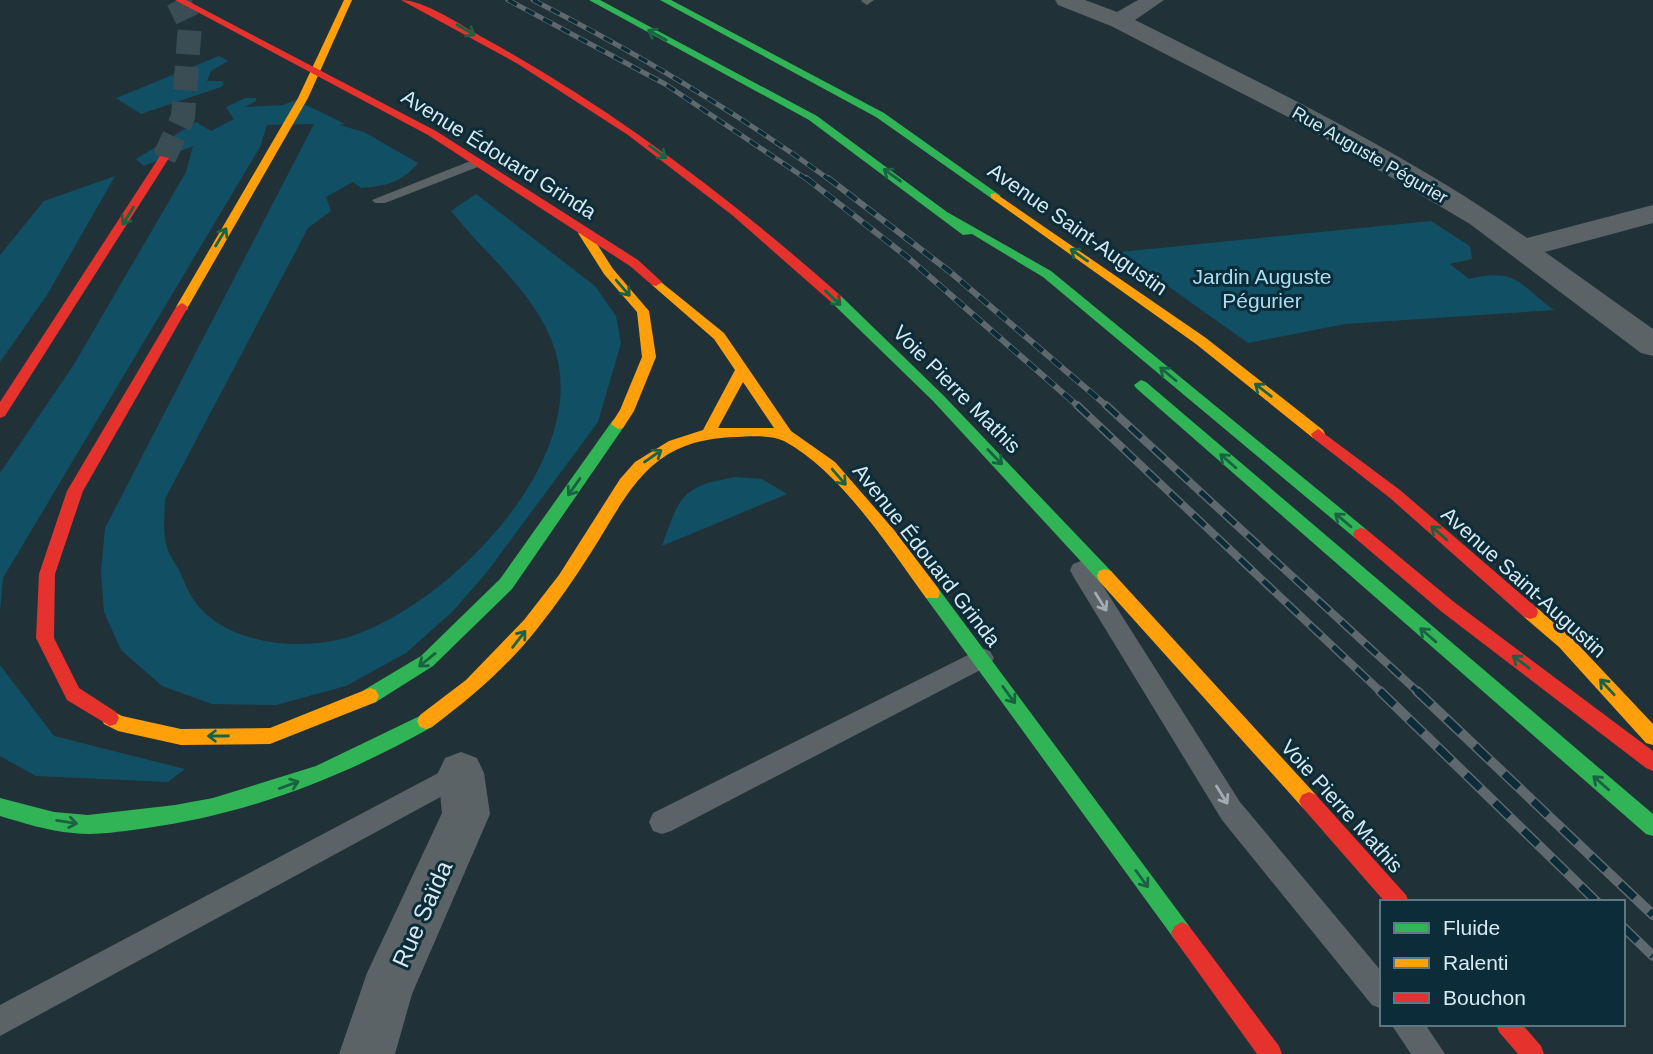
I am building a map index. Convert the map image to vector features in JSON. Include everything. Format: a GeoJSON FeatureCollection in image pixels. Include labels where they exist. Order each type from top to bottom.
{"type":"FeatureCollection","features":[{"type":"Feature","properties":{"kind":"main road","name":"Avenue Édouard Grinda"},"geometry":{"type":"LineString","coordinates":[[179,0],[432,133],[584,233],[634,262],[719,337],[786,435],[830,466],[888,534],[982,658],[1271,1054]]}},
{"type":"Feature","properties":{"kind":"main road"},"geometry":{"type":"LineString","coordinates":[[348,0],[303,98],[75,491],[47,574],[45,638],[73,694],[118,723],[181,737],[270,736],[363,700],[427,662],[506,584],[627,411],[641,382],[649,357],[643,311],[608,271],[584,233]]}},
{"type":"Feature","properties":{"kind":"main road","name":"Voie Pierre Mathis"},"geometry":{"type":"LineString","coordinates":[[405,0],[458,25],[589,101],[689,174],[773,243],[890,351],[1039,502],[1397,900]]}},
{"type":"Feature","properties":{"kind":"main road"},"geometry":{"type":"LineString","coordinates":[[593,0],[813,118],[948,215],[1047,274],[1448,607],[1653,762]]}},
{"type":"Feature","properties":{"kind":"main road","name":"Avenue Saint-Augustin"},"geometry":{"type":"LineString","coordinates":[[664,0],[880,115],[1201,341],[1395,495],[1565,642],[1653,737]]}},
{"type":"Feature","properties":{"kind":"main road"},"geometry":{"type":"LineString","coordinates":[[0,414],[164,158]]}},
{"type":"Feature","properties":{"kind":"main road"},"geometry":{"type":"LineString","coordinates":[[948,215],[1020,279]]}},
{"type":"Feature","properties":{"kind":"main road"},"geometry":{"type":"LineString","coordinates":[[710,430],[742,370]]}},
{"type":"Feature","properties":{"kind":"main road"},"geometry":{"type":"LineString","coordinates":[[1124,370],[1653,827]]}},
{"type":"Feature","properties":{"kind":"main road"},"geometry":{"type":"LineString","coordinates":[[0,807],[72,824],[163,819],[246,800],[358,760],[449,706],[506,657],[556,592],[637,468],[676,442],[710,430],[750,429],[786,435]]}},
{"type":"Feature","properties":{"kind":"main road"},"geometry":{"type":"LineString","coordinates":[[1509,1026],[1533,1054]]}},
{"type":"Feature","properties":{"kind":"street","name":"Rue Auguste Pégurier"},"geometry":{"type":"LineString","coordinates":[[1066,0],[1119,21],[1301,114],[1480,218],[1525,248],[1653,345]]}},
{"type":"Feature","properties":{"kind":"street"},"geometry":{"type":"LineString","coordinates":[[1119,21],[1153,0]]}},
{"type":"Feature","properties":{"kind":"street"},"geometry":{"type":"LineString","coordinates":[[1525,248],[1653,214]]}},
{"type":"Feature","properties":{"kind":"street","name":"Rue Saïda"},"geometry":{"type":"LineString","coordinates":[[367,1054],[386,992],[467,814],[461,773]]}},
{"type":"Feature","properties":{"kind":"lane"},"geometry":{"type":"LineString","coordinates":[[380,200],[478,162]]}},
{"type":"Feature","properties":{"kind":"lane"},"geometry":{"type":"LineString","coordinates":[[1039,502],[1231,811],[1380,993]]}},
{"type":"Feature","properties":{"kind":"lane"},"geometry":{"type":"LineString","coordinates":[[662,822],[982,658]]}},
{"type":"Feature","properties":{"kind":"lane"},"geometry":{"type":"LineString","coordinates":[[0,1021],[461,773]]}},
{"type":"Feature","properties":{"kind":"lane"},"geometry":{"type":"LineString","coordinates":[[1408,1026],[1430,1054]]}},
{"type":"Feature","properties":{"kind":"green space"},"geometry":{"type":"Polygon","coordinates":[[[219,56],[228,61],[211,71],[207,81],[222,81],[224,84],[221,87],[141,114],[116,98],[219,56]]]}},
{"type":"Feature","properties":{"kind":"green space"},"geometry":{"type":"Polygon","coordinates":[[[245,98],[256,98],[256,101],[245,107],[283,105],[296,100],[345,124],[339,125],[364,132],[418,163],[392,182],[361,188],[353,182],[326,197],[331,211],[308,228],[165,499],[165,541],[169,553],[190,594],[203,611],[220,624],[240,634],[262,640],[307,644],[349,637],[387,620],[428,595],[467,562],[502,524],[531,482],[552,438],[561,393],[555,350],[547,330],[524,293],[451,211],[476,194],[595,286],[616,316],[621,343],[598,422],[487,572],[453,611],[406,653],[346,686],[276,705],[212,704],[162,686],[121,650],[104,612],[101,572],[105,528],[314,124],[267,125],[260,147],[3,578],[0,612],[0,473],[73,366],[186,172],[193,146],[144,166],[136,159],[196,122],[211,131],[234,119],[226,107],[245,98]]]}},
{"type":"Feature","properties":{"kind":"green space"},"geometry":{"type":"Polygon","coordinates":[[[115,176],[47,295],[0,362],[0,255],[44,201],[115,176]]]}},
{"type":"Feature","properties":{"kind":"green space","name":"Jardin Auguste Pégurier"},"geometry":{"type":"Polygon","coordinates":[[[1431,221],[1470,246],[1472,259],[1450,264],[1469,279],[1497,275],[1516,280],[1554,310],[1345,324],[1248,343],[1120,252],[1431,221]]]}},
{"type":"Feature","properties":{"kind":"green space"},"geometry":{"type":"Polygon","coordinates":[[[736,477],[762,479],[787,494],[662,546],[673,515],[685,496],[704,485],[736,477]]]}},
{"type":"Feature","properties":{"kind":"green space"},"geometry":{"type":"Polygon","coordinates":[[[0,665],[54,736],[185,769],[168,782],[36,776],[0,756],[0,665]]]}},
{"type":"Feature","properties":{"kind":"tunnel"},"geometry":{"type":"LineString","coordinates":[[164,158],[183,117],[190,25],[178,0]]}},
{"type":"Feature","properties":{"kind":"railway"},"geometry":{"type":"LineString","coordinates":[[508,0],[665,84],[808,180]]}},
{"type":"Feature","properties":{"kind":"railway"},"geometry":{"type":"LineString","coordinates":[[533,0],[685,84],[830,180]]}},
{"type":"Feature","properties":{"kind":"railway"},"geometry":{"type":"LineString","coordinates":[[806,178],[906,256],[1079,407]]}},
{"type":"Feature","properties":{"kind":"railway"},"geometry":{"type":"LineString","coordinates":[[828,178],[949,271],[1108,407]]}},
{"type":"Feature","properties":{"kind":"railway"},"geometry":{"type":"LineString","coordinates":[[1077,405],[1382,693]]}},
{"type":"Feature","properties":{"kind":"railway"},"geometry":{"type":"LineString","coordinates":[[1106,405],[1419,693]]}},
{"type":"Feature","properties":{"kind":"railway"},"geometry":{"type":"LineString","coordinates":[[1380,691],[1595,900]]}},
{"type":"Feature","properties":{"kind":"railway"},"geometry":{"type":"LineString","coordinates":[[1417,691],[1653,915]]}},
{"type":"Feature","properties":{"kind":"railway"},"geometry":{"type":"LineString","coordinates":[[1625,929],[1653,956]]}},
{"type":"Feature","properties":{"kind":"traffic: fast"},"geometry":{"type":"LineString","coordinates":[[593,0],[813,118],[967,232]]}},
{"type":"Feature","properties":{"kind":"traffic: fast"},"geometry":{"type":"LineString","coordinates":[[664,0],[880,115],[995,196]]}},
{"type":"Feature","properties":{"kind":"traffic: fast"},"geometry":{"type":"LineString","coordinates":[[948,215],[1047,274],[1361,534]]}},
{"type":"Feature","properties":{"kind":"traffic: fast"},"geometry":{"type":"LineString","coordinates":[[836,299],[938,398],[1105,576]]}},
{"type":"Feature","properties":{"kind":"traffic: fast"},"geometry":{"type":"LineString","coordinates":[[1141,385],[1279,506]]}},
{"type":"Feature","properties":{"kind":"traffic: fast"},"geometry":{"type":"LineString","coordinates":[[370,696],[427,661],[506,584],[618,424]]}},
{"type":"Feature","properties":{"kind":"traffic: fast"},"geometry":{"type":"LineString","coordinates":[[1279,506],[1653,827]]}},
{"type":"Feature","properties":{"kind":"traffic: fast"},"geometry":{"type":"LineString","coordinates":[[932,593],[1182,933]]}},
{"type":"Feature","properties":{"kind":"traffic: fast"},"geometry":{"type":"LineString","coordinates":[[0,807],[72,824],[175,815],[250,798],[286,786],[357,757],[426,721]]}},
{"type":"Feature","properties":{"kind":"traffic: slow"},"geometry":{"type":"LineString","coordinates":[[182,307],[303,98],[348,0]]}},
{"type":"Feature","properties":{"kind":"traffic: slow"},"geometry":{"type":"LineString","coordinates":[[995,196],[1201,341],[1318,434]]}},
{"type":"Feature","properties":{"kind":"traffic: slow"},"geometry":{"type":"LineString","coordinates":[[584,233],[608,271],[643,311],[649,357],[627,411],[618,424]]}},
{"type":"Feature","properties":{"kind":"traffic: slow"},"geometry":{"type":"LineString","coordinates":[[656,282],[719,336],[786,435],[830,466],[888,534],[932,593]]}},
{"type":"Feature","properties":{"kind":"traffic: slow"},"geometry":{"type":"LineString","coordinates":[[710,430],[742,370]]}},
{"type":"Feature","properties":{"kind":"traffic: slow"},"geometry":{"type":"LineString","coordinates":[[426,721],[493,666],[530,625],[564,580],[625,483],[640,466],[674,445],[710,434],[747,431],[786,435]]}},
{"type":"Feature","properties":{"kind":"traffic: slow"},"geometry":{"type":"LineString","coordinates":[[1105,576],[1309,801]]}},
{"type":"Feature","properties":{"kind":"traffic: slow"},"geometry":{"type":"LineString","coordinates":[[1530,612],[1565,642],[1653,737]]}},
{"type":"Feature","properties":{"kind":"traffic: slow"},"geometry":{"type":"LineString","coordinates":[[110,718],[118,723],[181,737],[270,736],[370,696]]}},
{"type":"Feature","properties":{"kind":"traffic: jam"},"geometry":{"type":"LineString","coordinates":[[179,0],[432,133],[634,263],[656,282]]}},
{"type":"Feature","properties":{"kind":"traffic: jam"},"geometry":{"type":"LineString","coordinates":[[405,0],[521,62],[631,133],[736,212],[836,299]]}},
{"type":"Feature","properties":{"kind":"traffic: jam"},"geometry":{"type":"LineString","coordinates":[[0,413],[164,158]]}},
{"type":"Feature","properties":{"kind":"traffic: jam"},"geometry":{"type":"LineString","coordinates":[[110,718],[73,694],[45,638],[47,574],[75,491],[182,307]]}},
{"type":"Feature","properties":{"kind":"traffic: jam"},"geometry":{"type":"LineString","coordinates":[[1318,434],[1395,494],[1530,612]]}},
{"type":"Feature","properties":{"kind":"traffic: jam"},"geometry":{"type":"LineString","coordinates":[[1361,534],[1448,607],[1653,762]]}},
{"type":"Feature","properties":{"kind":"traffic: jam"},"geometry":{"type":"LineString","coordinates":[[1309,801],[1397,900]]}},
{"type":"Feature","properties":{"kind":"traffic: jam"},"geometry":{"type":"LineString","coordinates":[[1182,933],[1271,1054]]}},
{"type":"Feature","properties":{"kind":"traffic: jam"},"geometry":{"type":"LineString","coordinates":[[1509,1026],[1533,1054]]}}]}
